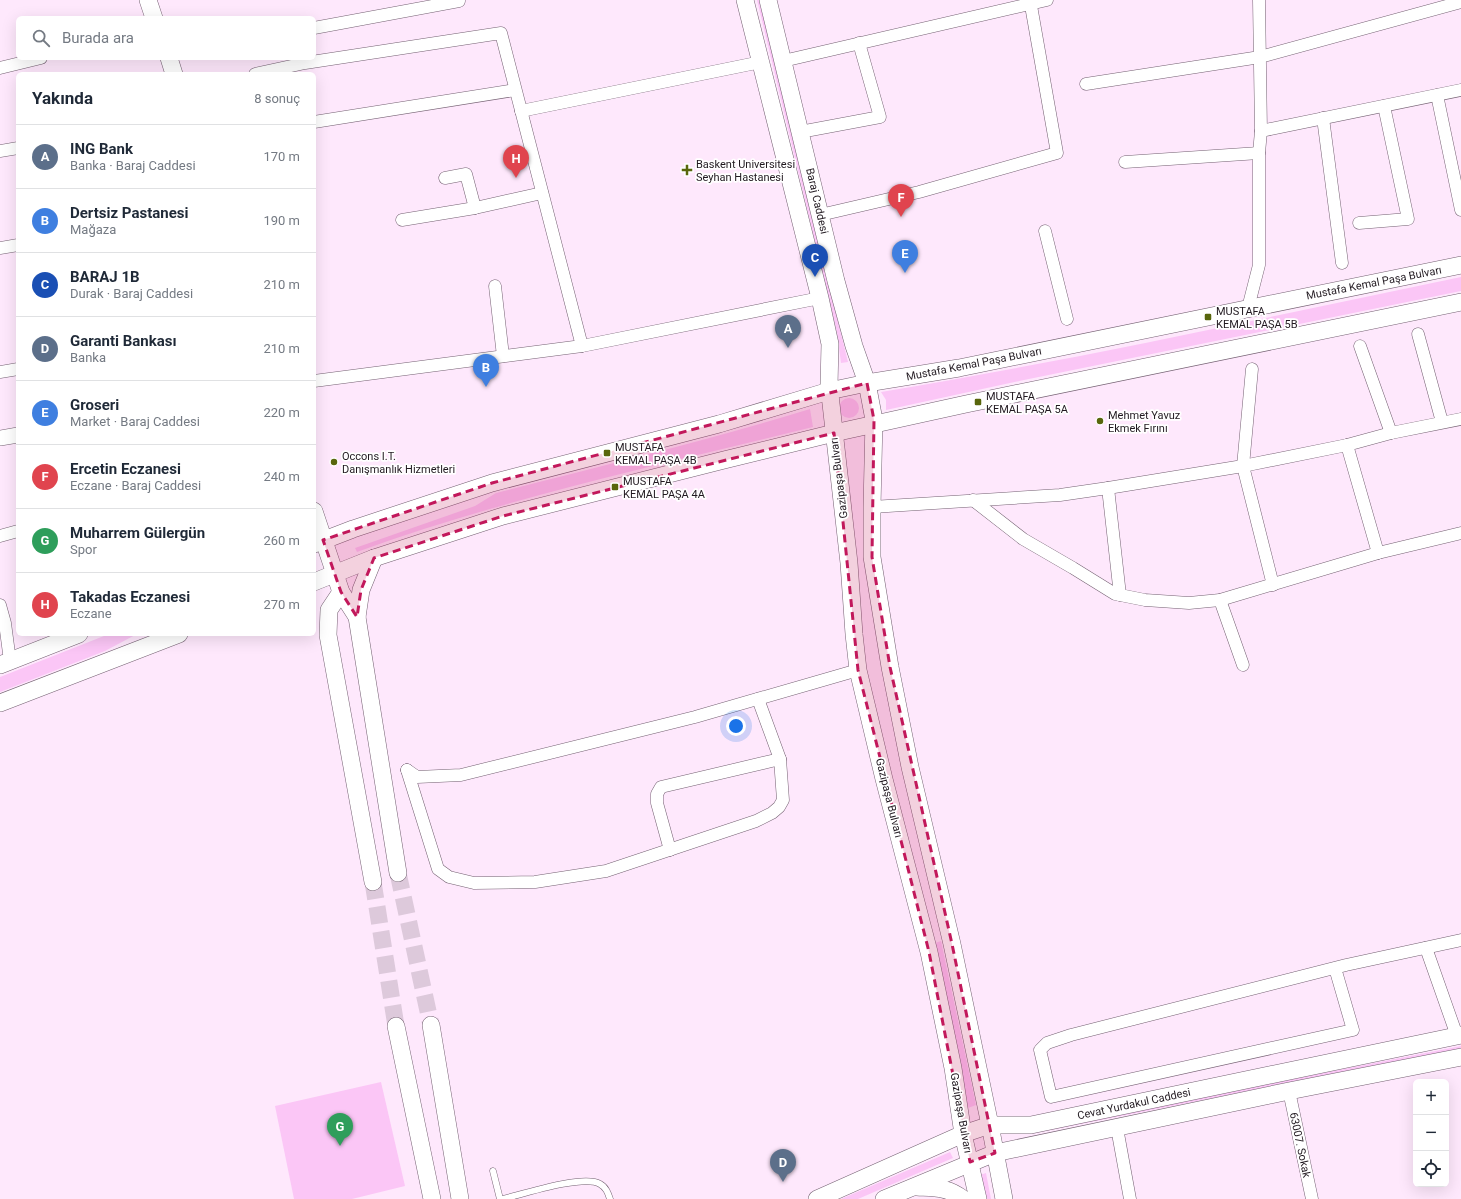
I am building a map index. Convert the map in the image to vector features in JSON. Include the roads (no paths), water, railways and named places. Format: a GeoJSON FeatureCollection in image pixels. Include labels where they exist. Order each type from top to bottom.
{"type":"FeatureCollection","features":[{"type":"Feature","properties":{"kind":"main road"},"geometry":{"type":"LineString","coordinates":[[148,0],[153,16]]}},
{"type":"Feature","properties":{"kind":"main road","name":"Baraj Caddesi"},"geometry":{"type":"LineString","coordinates":[[745,0],[820,298],[830,344],[830,392]]}},
{"type":"Feature","properties":{"kind":"main road","name":"Baraj Caddesi"},"geometry":{"type":"LineString","coordinates":[[768,0],[836,281],[854,346],[867,383],[874,425]]}},
{"type":"Feature","properties":{"kind":"main road"},"geometry":{"type":"LineString","coordinates":[[170,60],[173,72]]}},
{"type":"Feature","properties":{"kind":"main road","name":"Mustafa Kemal Paşa Bulvarı"},"geometry":{"type":"LineString","coordinates":[[319,542],[353,528],[492,483],[719,424],[830,392],[867,383],[959,368],[1461,265]]}},
{"type":"Feature","properties":{"kind":"main road"},"geometry":{"type":"LineString","coordinates":[[316,581],[374,558],[503,516],[834,433],[1461,302]]}},
{"type":"Feature","properties":{"kind":"main road","name":"Gazipaşa Bulvarı"},"geometry":{"type":"LineString","coordinates":[[830,392],[849,563],[858,670],[884,779],[929,952],[953,1068],[963,1134],[978,1199]]}},
{"type":"Feature","properties":{"kind":"main road"},"geometry":{"type":"LineString","coordinates":[[874,425],[872,557],[890,667],[910,767],[952,944],[1004,1199]]}},
{"type":"Feature","properties":{"kind":"main road"},"geometry":{"type":"LineString","coordinates":[[316,523],[319,542],[335,573],[341,592],[357,617]]}},
{"type":"Feature","properties":{"kind":"main road"},"geometry":{"type":"LineString","coordinates":[[374,558],[361,590],[357,617],[398,873]]}},
{"type":"Feature","properties":{"kind":"main road"},"geometry":{"type":"LineString","coordinates":[[341,592],[329,610],[321,632],[373,882]]}},
{"type":"Feature","properties":{"kind":"main road"},"geometry":{"type":"LineString","coordinates":[[5,663],[75,636]]}},
{"type":"Feature","properties":{"kind":"main road"},"geometry":{"type":"LineString","coordinates":[[0,703],[174,636]]}},
{"type":"Feature","properties":{"kind":"main road"},"geometry":{"type":"LineString","coordinates":[[431,1025],[460,1199]]}},
{"type":"Feature","properties":{"kind":"main road"},"geometry":{"type":"LineString","coordinates":[[396,1026],[432,1199]]}},
{"type":"Feature","properties":{"kind":"main road","name":"Cevat Yurdakul Caddesi"},"geometry":{"type":"LineString","coordinates":[[817,1199],[963,1134],[990,1125],[1031,1125],[1459,1036]]}},
{"type":"Feature","properties":{"kind":"main road","name":"Cevat Yurdakul Caddesi"},"geometry":{"type":"LineString","coordinates":[[884,1199],[995,1152],[1461,1057]]}},
{"type":"Feature","properties":{"kind":"main road"},"geometry":{"type":"LineString","coordinates":[[913,1187],[944,1188],[955,1192],[963,1199]]}},
{"type":"Feature","properties":{"kind":"street"},"geometry":{"type":"LineString","coordinates":[[783,61],[1030,2],[1047,0]]}},
{"type":"Feature","properties":{"kind":"street"},"geometry":{"type":"LineString","coordinates":[[1248,308],[1259,265],[1259,153],[1261,131],[1259,0]]}},
{"type":"Feature","properties":{"kind":"street"},"geometry":{"type":"LineString","coordinates":[[316,28],[459,1]]}},
{"type":"Feature","properties":{"kind":"street"},"geometry":{"type":"LineString","coordinates":[[820,215],[919,192],[1057,153],[1030,2]]}},
{"type":"Feature","properties":{"kind":"street"},"geometry":{"type":"LineString","coordinates":[[1086,84],[1260,57],[1461,2]]}},
{"type":"Feature","properties":{"kind":"street"},"geometry":{"type":"LineString","coordinates":[[264,72],[305,63],[501,33],[582,346]]}},
{"type":"Feature","properties":{"kind":"street"},"geometry":{"type":"LineString","coordinates":[[800,132],[880,117],[859,43]]}},
{"type":"Feature","properties":{"kind":"street"},"geometry":{"type":"LineString","coordinates":[[0,68],[33,60]]}},
{"type":"Feature","properties":{"kind":"street"},"geometry":{"type":"LineString","coordinates":[[521,111],[761,62]]}},
{"type":"Feature","properties":{"kind":"street"},"geometry":{"type":"LineString","coordinates":[[316,122],[515,90]]}},
{"type":"Feature","properties":{"kind":"street"},"geometry":{"type":"LineString","coordinates":[[1261,131],[1461,90]]}},
{"type":"Feature","properties":{"kind":"street"},"geometry":{"type":"LineString","coordinates":[[1437,95],[1461,210]]}},
{"type":"Feature","properties":{"kind":"street"},"geometry":{"type":"LineString","coordinates":[[1359,224],[1408,219],[1384,106]]}},
{"type":"Feature","properties":{"kind":"street"},"geometry":{"type":"LineString","coordinates":[[1323,118],[1342,263]]}},
{"type":"Feature","properties":{"kind":"street"},"geometry":{"type":"LineString","coordinates":[[0,151],[16,148]]}},
{"type":"Feature","properties":{"kind":"street"},"geometry":{"type":"LineString","coordinates":[[1125,162],[1259,153]]}},
{"type":"Feature","properties":{"kind":"street"},"geometry":{"type":"LineString","coordinates":[[445,178],[466,174],[475,208]]}},
{"type":"Feature","properties":{"kind":"street"},"geometry":{"type":"LineString","coordinates":[[402,220],[475,208],[542,193]]}},
{"type":"Feature","properties":{"kind":"street"},"geometry":{"type":"LineString","coordinates":[[1045,230],[1067,319]]}},
{"type":"Feature","properties":{"kind":"street"},"geometry":{"type":"LineString","coordinates":[[0,248],[16,245]]}},
{"type":"Feature","properties":{"kind":"street"},"geometry":{"type":"LineString","coordinates":[[495,286],[503,356]]}},
{"type":"Feature","properties":{"kind":"street"},"geometry":{"type":"LineString","coordinates":[[316,381],[582,346],[820,298]]}},
{"type":"Feature","properties":{"kind":"street"},"geometry":{"type":"LineString","coordinates":[[1418,334],[1442,422]]}},
{"type":"Feature","properties":{"kind":"street"},"geometry":{"type":"LineString","coordinates":[[1360,346],[1391,433]]}},
{"type":"Feature","properties":{"kind":"street"},"geometry":{"type":"LineString","coordinates":[[0,372],[16,368]]}},
{"type":"Feature","properties":{"kind":"street"},"geometry":{"type":"LineString","coordinates":[[1252,369],[1243,466],[1273,585]]}},
{"type":"Feature","properties":{"kind":"street"},"geometry":{"type":"LineString","coordinates":[[872,507],[1060,495],[1108,488],[1243,466],[1347,445],[1391,433],[1461,419]]}},
{"type":"Feature","properties":{"kind":"street"},"geometry":{"type":"LineString","coordinates":[[0,438],[16,435]]}},
{"type":"Feature","properties":{"kind":"street"},"geometry":{"type":"LineString","coordinates":[[1347,445],[1378,553]]}},
{"type":"Feature","properties":{"kind":"street"},"geometry":{"type":"LineString","coordinates":[[1108,488],[1120,595]]}},
{"type":"Feature","properties":{"kind":"street"},"geometry":{"type":"LineString","coordinates":[[973,500],[1023,540],[1115,594],[1145,600],[1189,603],[1220,600],[1378,553],[1461,534]]}},
{"type":"Feature","properties":{"kind":"street"},"geometry":{"type":"LineString","coordinates":[[0,536],[16,532]]}},
{"type":"Feature","properties":{"kind":"street"},"geometry":{"type":"LineString","coordinates":[[1220,600],[1243,665]]}},
{"type":"Feature","properties":{"kind":"street"},"geometry":{"type":"LineString","coordinates":[[0,605],[5,623],[5,663]]}},
{"type":"Feature","properties":{"kind":"street"},"geometry":{"type":"LineString","coordinates":[[758,699],[780,759],[783,800],[779,807],[772,813],[756,821],[606,871],[535,882],[474,883],[449,877],[438,869],[407,770],[417,777],[461,775],[695,717],[858,670]]}},
{"type":"Feature","properties":{"kind":"street"},"geometry":{"type":"LineString","coordinates":[[670,850],[657,803],[657,794],[661,787],[780,759]]}},
{"type":"Feature","properties":{"kind":"street"},"geometry":{"type":"LineString","coordinates":[[1335,968],[1353,1030],[1052,1097],[1040,1050],[1047,1043],[1071,1035],[1335,968],[1461,940]]}},
{"type":"Feature","properties":{"kind":"street"},"geometry":{"type":"LineString","coordinates":[[1426,948],[1459,1036]]}},
{"type":"Feature","properties":{"kind":"street","name":"63007. Sokak"},"geometry":{"type":"LineString","coordinates":[[1289,1091],[1312,1199]]}},
{"type":"Feature","properties":{"kind":"street"},"geometry":{"type":"LineString","coordinates":[[1117,1128],[1130,1199]]}},
{"type":"Feature","properties":{"kind":"lane"},"geometry":{"type":"LineString","coordinates":[[493,1171],[500,1199]]}},
{"type":"Feature","properties":{"kind":"lane"},"geometry":{"type":"LineString","coordinates":[[503,1199],[569,1183],[589,1180],[595,1181],[604,1186],[610,1199]]}},
{"type":"Feature","properties":{"kind":"tunnel"},"geometry":{"type":"LineString","coordinates":[[398,873],[431,1025]]}},
{"type":"Feature","properties":{"kind":"tunnel"},"geometry":{"type":"LineString","coordinates":[[373,882],[396,1026]]}},
{"type":"Feature","properties":{"kind":"place","name":"Baskent Universitesi Seyhan Hastanesi"},"geometry":{"type":"Point","coordinates":[687,170]}},
{"type":"Feature","properties":{"kind":"place","name":"Takadas Eczanesi"},"geometry":{"type":"Point","coordinates":[516,178]}},
{"type":"Feature","properties":{"kind":"place","name":"Ercetin Eczanesi"},"geometry":{"type":"Point","coordinates":[901,217]}},
{"type":"Feature","properties":{"kind":"place","name":"Groseri"},"geometry":{"type":"Point","coordinates":[905,273]}},
{"type":"Feature","properties":{"kind":"place","name":"BARAJ 1B"},"geometry":{"type":"Point","coordinates":[815,277]}},
{"type":"Feature","properties":{"kind":"place","name":"MUSTAFA KEMAL PAŞA 5B"},"geometry":{"type":"Point","coordinates":[1208,317]}},
{"type":"Feature","properties":{"kind":"place","name":"ING Bank"},"geometry":{"type":"Point","coordinates":[788,348]}},
{"type":"Feature","properties":{"kind":"place","name":"Dertsiz Pastanesi"},"geometry":{"type":"Point","coordinates":[486,387]}},
{"type":"Feature","properties":{"kind":"place","name":"MUSTAFA KEMAL PAŞA 5A"},"geometry":{"type":"Point","coordinates":[978,402]}},
{"type":"Feature","properties":{"kind":"place","name":"Mehmet Yavuz Ekmek Fırını"},"geometry":{"type":"Point","coordinates":[1100,421]}},
{"type":"Feature","properties":{"kind":"place","name":"MUSTAFA KEMAL PAŞA 4B"},"geometry":{"type":"Point","coordinates":[607,453]}},
{"type":"Feature","properties":{"kind":"place","name":"Occons I.T. Danışmanlık Hizmetleri"},"geometry":{"type":"Point","coordinates":[334,462]}},
{"type":"Feature","properties":{"kind":"place","name":"MUSTAFA KEMAL PAŞA 4A"},"geometry":{"type":"Point","coordinates":[615,487]}},
{"type":"Feature","properties":{"kind":"place","name":"Muharrem Gülergün"},"geometry":{"type":"Point","coordinates":[340,1146]}},
{"type":"Feature","properties":{"kind":"place","name":"Garanti Bankası"},"geometry":{"type":"Point","coordinates":[783,1182]}}]}
